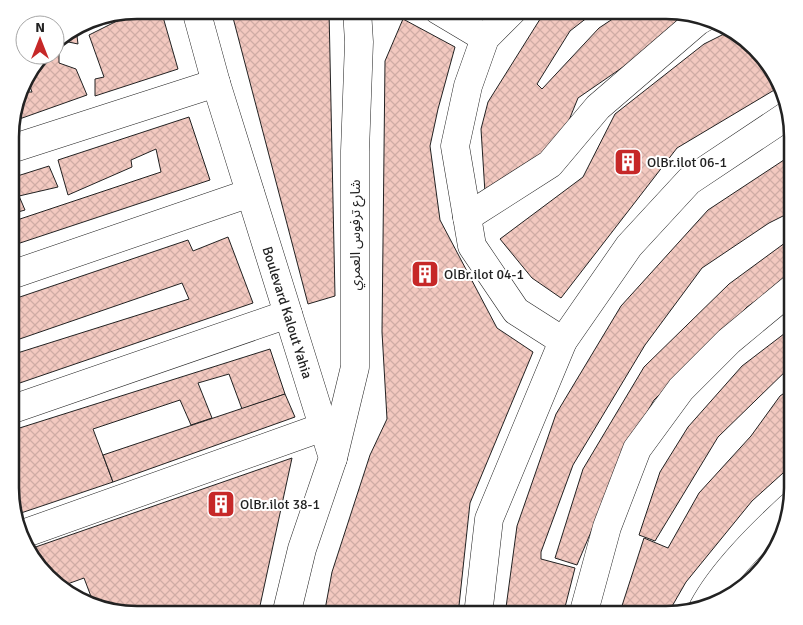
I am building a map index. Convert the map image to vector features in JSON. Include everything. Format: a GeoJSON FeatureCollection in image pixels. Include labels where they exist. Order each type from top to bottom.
{"type":"FeatureCollection","features":[{"type":"Feature","properties":{"kind":"street","name":"Boulevard Kalout Yahia"},"geometry":{"type":"LineString","coordinates":[[198,19],[216,83],[333,458]]}},
{"type":"Feature","properties":{"kind":"street","name":"شارع ترفوس العمري"},"geometry":{"type":"LineString","coordinates":[[333,458],[355,367],[355,151],[359,42],[358,19]]}},
{"type":"Feature","properties":{"kind":"street"},"geometry":{"type":"LineString","coordinates":[[453,19],[485,38]]}},
{"type":"Feature","properties":{"kind":"street"},"geometry":{"type":"LineString","coordinates":[[504,19],[485,38],[468,86],[455,146],[466,217],[472,246],[516,311],[563,341]]}},
{"type":"Feature","properties":{"kind":"street"},"geometry":{"type":"LineString","coordinates":[[466,217],[550,164],[598,107],[696,23]]}},
{"type":"Feature","properties":{"kind":"street"},"geometry":{"type":"LineString","coordinates":[[19,146],[216,83]]}},
{"type":"Feature","properties":{"kind":"street"},"geometry":{"type":"LineString","coordinates":[[479,606],[489,519],[563,341],[629,246],[689,181],[783,119]]}},
{"type":"Feature","properties":{"kind":"street"},"geometry":{"type":"LineString","coordinates":[[19,272],[250,193]]}},
{"type":"Feature","properties":{"kind":"street"},"geometry":{"type":"LineString","coordinates":[[585,606],[607,527],[637,449],[681,389],[729,341],[784,295]]}},
{"type":"Feature","properties":{"kind":"street"},"geometry":{"type":"LineString","coordinates":[[19,407],[288,314]]}},
{"type":"Feature","properties":{"kind":"street"},"geometry":{"type":"LineString","coordinates":[[27,532],[323,427]]}},
{"type":"Feature","properties":{"kind":"street"},"geometry":{"type":"LineString","coordinates":[[288,606],[302,549],[333,458]]}},
{"type":"Feature","properties":{"kind":"street"},"geometry":{"type":"LineString","coordinates":[[708,599],[711,592],[763,532],[781,515]]}},
{"type":"Feature","properties":{"kind":"building"},"geometry":{"type":"Polygon","coordinates":[[[164,19],[178,69],[95,96],[95,79],[104,77],[89,35],[118,20],[164,19]]]}},
{"type":"Feature","properties":{"kind":"building"},"geometry":{"type":"Polygon","coordinates":[[[233,19],[329,19],[335,296],[308,304],[233,19]]]}},
{"type":"Feature","properties":{"kind":"building","name":"OlBr.ilot 04-1"},"geometry":{"type":"Polygon","coordinates":[[[403,19],[455,47],[430,146],[440,220],[497,328],[533,352],[470,503],[459,606],[326,606],[332,572],[370,455],[387,419],[382,332],[385,61],[403,19]]]}},
{"type":"Feature","properties":{"kind":"building"},"geometry":{"type":"Polygon","coordinates":[[[540,19],[585,19],[570,31],[537,84],[542,89],[599,28],[612,19],[678,20],[639,56],[578,98],[552,162],[485,193],[481,129],[488,102],[540,19]]]}},
{"type":"Feature","properties":{"kind":"building"},"geometry":{"type":"Polygon","coordinates":[[[77,34],[78,44],[67,42],[71,39],[77,34]]]}},
{"type":"Feature","properties":{"kind":"building","name":"OlBr.ilot 06-1"},"geometry":{"type":"Polygon","coordinates":[[[724,34],[732,39],[755,59],[775,90],[677,148],[561,298],[532,278],[500,239],[583,177],[615,114],[704,44],[724,34]]]}},
{"type":"Feature","properties":{"kind":"building"},"geometry":{"type":"Polygon","coordinates":[[[44,65],[65,65],[76,69],[87,95],[20,119],[25,98],[28,92],[32,92],[30,86],[44,65]]]}},
{"type":"Feature","properties":{"kind":"building"},"geometry":{"type":"Polygon","coordinates":[[[189,117],[210,180],[19,243],[19,219],[161,172],[156,149],[131,160],[132,167],[68,195],[58,160],[189,117]]]}},
{"type":"Feature","properties":{"kind":"building"},"geometry":{"type":"Polygon","coordinates":[[[784,160],[784,216],[769,223],[702,268],[645,345],[573,465],[541,552],[541,559],[575,568],[565,606],[506,606],[517,526],[556,414],[621,306],[708,210],[784,160]]]}},
{"type":"Feature","properties":{"kind":"building"},"geometry":{"type":"Polygon","coordinates":[[[49,166],[58,187],[19,196],[19,175],[49,166]]]}},
{"type":"Feature","properties":{"kind":"building"},"geometry":{"type":"Polygon","coordinates":[[[19,196],[25,210],[19,212],[19,196]]]}},
{"type":"Feature","properties":{"kind":"building"},"geometry":{"type":"Polygon","coordinates":[[[228,237],[253,303],[19,383],[19,352],[189,299],[182,283],[19,339],[19,297],[188,240],[193,251],[228,237]]]}},
{"type":"Feature","properties":{"kind":"building"},"geometry":{"type":"Polygon","coordinates":[[[784,244],[784,280],[747,307],[654,400],[626,449],[577,565],[555,558],[583,469],[644,367],[729,284],[784,244]]]}},
{"type":"Feature","properties":{"kind":"building"},"geometry":{"type":"Polygon","coordinates":[[[784,334],[784,373],[718,437],[655,541],[639,535],[660,472],[688,427],[742,366],[784,334]]]}},
{"type":"Feature","properties":{"kind":"building"},"geometry":{"type":"Polygon","coordinates":[[[270,349],[285,394],[242,409],[229,374],[198,383],[212,418],[191,425],[180,400],[93,429],[113,482],[21,513],[19,496],[19,428],[270,349]]]}},
{"type":"Feature","properties":{"kind":"building"},"geometry":{"type":"Polygon","coordinates":[[[784,393],[784,472],[752,501],[686,582],[672,606],[622,606],[644,538],[668,548],[699,493],[751,436],[784,393]]]}},
{"type":"Feature","properties":{"kind":"building"},"geometry":{"type":"Polygon","coordinates":[[[285,394],[295,417],[113,482],[103,455],[285,394]]]}},
{"type":"Feature","properties":{"kind":"building","name":"OlBr.ilot 38-1"},"geometry":{"type":"Polygon","coordinates":[[[292,458],[260,606],[129,606],[113,604],[91,597],[84,578],[68,584],[53,572],[35,547],[292,458]]]}},
{"type":"Feature","properties":{"kind":"place","name":"OlBr.ilot 06-1"},"geometry":{"type":"Point","coordinates":[628,162]}},
{"type":"Feature","properties":{"kind":"place","name":"OlBr.ilot 04-1"},"geometry":{"type":"Point","coordinates":[425,274]}},
{"type":"Feature","properties":{"kind":"place","name":"OlBr.ilot 38-1"},"geometry":{"type":"Point","coordinates":[221,504]}}]}
